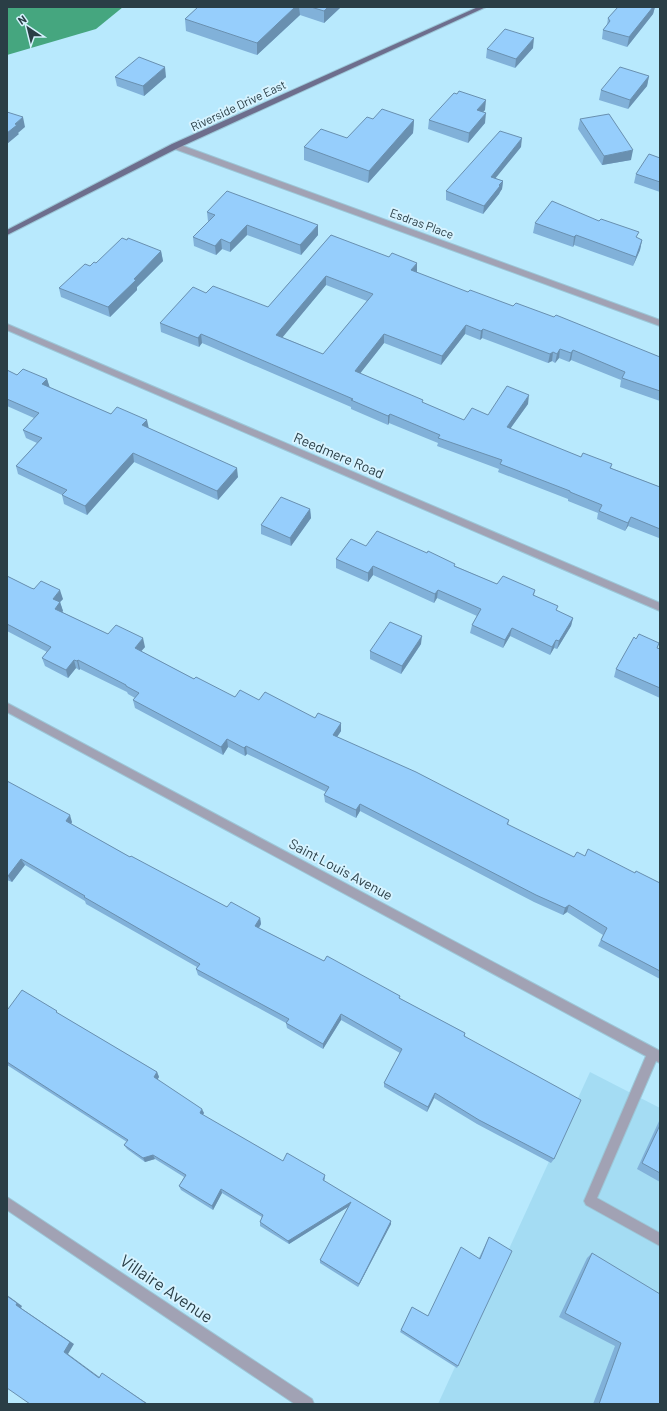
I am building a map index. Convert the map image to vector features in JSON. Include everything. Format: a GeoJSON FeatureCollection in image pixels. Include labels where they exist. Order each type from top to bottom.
{"type":"FeatureCollection","features":[{"type":"Feature","properties":{"kind":"main road","name":"Riverside Drive East"},"geometry":{"type":"LineString","coordinates":[[7,233],[175,146],[483,7]]}},
{"type":"Feature","properties":{"kind":"street","name":"Esdras Place"},"geometry":{"type":"LineString","coordinates":[[175,146],[660,323]]}},
{"type":"Feature","properties":{"kind":"street","name":"Reedmere Road"},"geometry":{"type":"LineString","coordinates":[[7,326],[660,607]]}},
{"type":"Feature","properties":{"kind":"street","name":"Saint Louis Avenue"},"geometry":{"type":"LineString","coordinates":[[7,707],[656,1055]]}},
{"type":"Feature","properties":{"kind":"street"},"geometry":{"type":"LineString","coordinates":[[656,1055],[590,1200],[660,1240]]}},
{"type":"Feature","properties":{"kind":"street","name":"Villaire Avenue"},"geometry":{"type":"LineString","coordinates":[[7,1202],[307,1404]]}},
{"type":"Feature","properties":{"kind":"shaded area"},"geometry":{"type":"Polygon","coordinates":[[[7,7],[123,7],[96,29],[7,55],[7,7]]]}},
{"type":"Feature","properties":{"kind":"shaded area"},"geometry":{"type":"Polygon","coordinates":[[[590,1072],[660,1108],[660,1404],[438,1404],[590,1072]]]}},
{"type":"Feature","properties":{"kind":"building"},"geometry":{"type":"Polygon","coordinates":[[[198,7],[295,7],[257,43],[185,19],[198,7]]]}},
{"type":"Feature","properties":{"kind":"building"},"geometry":{"type":"Polygon","coordinates":[[[311,7],[328,7],[324,11],[311,7]]]}},
{"type":"Feature","properties":{"kind":"building"},"geometry":{"type":"Polygon","coordinates":[[[618,7],[653,7],[629,37],[603,30],[610,21],[608,18],[618,7]]]}},
{"type":"Feature","properties":{"kind":"building"},"geometry":{"type":"Polygon","coordinates":[[[505,29],[534,38],[516,59],[487,49],[505,29]]]}},
{"type":"Feature","properties":{"kind":"building"},"geometry":{"type":"Polygon","coordinates":[[[139,57],[165,67],[143,86],[115,77],[139,57]]]}},
{"type":"Feature","properties":{"kind":"building"},"geometry":{"type":"Polygon","coordinates":[[[620,67],[649,76],[630,100],[601,90],[620,67]]]}},
{"type":"Feature","properties":{"kind":"building"},"geometry":{"type":"Polygon","coordinates":[[[459,91],[486,100],[477,110],[486,113],[469,133],[429,120],[454,93],[457,94],[459,91]]]}},
{"type":"Feature","properties":{"kind":"building"},"geometry":{"type":"Polygon","coordinates":[[[382,109],[414,120],[369,171],[304,147],[321,129],[347,138],[367,117],[373,119],[382,109]]]}},
{"type":"Feature","properties":{"kind":"building"},"geometry":{"type":"Polygon","coordinates":[[[7,112],[23,117],[15,124],[17,125],[7,133],[7,112]]]}},
{"type":"Feature","properties":{"kind":"building"},"geometry":{"type":"Polygon","coordinates":[[[609,114],[633,150],[604,156],[580,119],[609,114]]]}},
{"type":"Feature","properties":{"kind":"building"},"geometry":{"type":"Polygon","coordinates":[[[500,131],[522,138],[491,177],[503,181],[484,206],[446,191],[500,131]]]}},
{"type":"Feature","properties":{"kind":"building"},"geometry":{"type":"Polygon","coordinates":[[[649,154],[660,158],[660,182],[636,174],[649,154]]]}},
{"type":"Feature","properties":{"kind":"building"},"geometry":{"type":"Polygon","coordinates":[[[227,191],[318,225],[300,245],[247,225],[230,243],[221,239],[215,246],[193,237],[215,215],[207,212],[227,191]]]}},
{"type":"Feature","properties":{"kind":"building"},"geometry":{"type":"Polygon","coordinates":[[[552,201],[599,221],[601,219],[639,232],[636,237],[642,240],[636,257],[576,235],[574,237],[535,223],[552,201]]]}},
{"type":"Feature","properties":{"kind":"building"},"geometry":{"type":"Polygon","coordinates":[[[331,235],[389,257],[392,253],[417,263],[411,270],[468,292],[470,290],[513,306],[516,303],[554,317],[556,315],[660,357],[660,391],[622,378],[625,372],[573,350],[571,353],[560,349],[557,354],[553,352],[550,354],[483,329],[481,331],[466,325],[442,356],[384,334],[355,371],[423,400],[422,402],[464,420],[472,408],[488,415],[507,386],[529,395],[507,427],[581,457],[583,453],[612,464],[610,468],[660,487],[660,529],[631,517],[628,523],[599,511],[602,505],[500,464],[502,460],[438,438],[440,435],[390,414],[388,416],[351,400],[353,399],[201,334],[198,338],[160,323],[193,287],[206,293],[213,286],[268,307],[331,235]],[[326,276],[276,335],[323,354],[373,294],[326,276]]]}},
{"type":"Feature","properties":{"kind":"building"},"geometry":{"type":"Polygon","coordinates":[[[122,238],[127,240],[128,238],[161,251],[134,279],[136,280],[108,307],[59,288],[85,264],[90,266],[94,262],[96,263],[122,238]]]}},
{"type":"Feature","properties":{"kind":"building"},"geometry":{"type":"Polygon","coordinates":[[[23,369],[47,379],[42,384],[111,414],[117,407],[147,420],[142,425],[237,468],[217,491],[133,453],[85,506],[62,495],[67,490],[16,466],[42,438],[23,430],[39,413],[7,399],[7,370],[17,375],[23,369]]]}},
{"type":"Feature","properties":{"kind":"building"},"geometry":{"type":"Polygon","coordinates":[[[281,497],[310,509],[290,538],[261,525],[281,497]]]}},
{"type":"Feature","properties":{"kind":"building"},"geometry":{"type":"Polygon","coordinates":[[[377,531],[427,553],[428,551],[455,564],[454,566],[497,584],[503,576],[535,590],[533,595],[558,606],[556,610],[573,618],[559,641],[556,640],[552,647],[512,628],[505,640],[472,625],[481,609],[438,590],[435,594],[373,566],[368,573],[336,559],[351,539],[366,546],[377,531]]]}},
{"type":"Feature","properties":{"kind":"building"},"geometry":{"type":"Polygon","coordinates":[[[7,576],[34,589],[41,581],[60,590],[53,599],[60,602],[55,609],[108,634],[116,625],[143,638],[135,648],[194,679],[196,677],[235,697],[240,690],[259,700],[265,692],[315,718],[318,713],[341,723],[333,735],[416,772],[509,820],[507,824],[574,857],[577,852],[585,856],[588,849],[635,873],[636,871],[660,883],[660,971],[601,940],[607,928],[569,905],[565,908],[536,895],[360,804],[356,810],[324,795],[329,787],[246,746],[244,748],[227,739],[221,747],[133,700],[139,693],[78,660],[74,660],[66,670],[42,658],[51,647],[7,624],[7,576]]]}},
{"type":"Feature","properties":{"kind":"building"},"geometry":{"type":"Polygon","coordinates":[[[390,622],[422,636],[402,666],[370,651],[390,622]]]}},
{"type":"Feature","properties":{"kind":"building"},"geometry":{"type":"Polygon","coordinates":[[[639,634],[659,643],[657,648],[660,649],[660,688],[616,669],[634,637],[636,639],[639,634]]]}},
{"type":"Feature","properties":{"kind":"building"},"geometry":{"type":"Polygon","coordinates":[[[7,781],[70,815],[66,821],[130,857],[131,856],[227,907],[231,902],[260,918],[255,926],[324,961],[327,956],[400,996],[399,998],[465,1033],[464,1036],[581,1100],[554,1159],[479,1120],[435,1093],[428,1107],[384,1083],[402,1049],[341,1014],[323,1044],[286,1023],[289,1019],[196,969],[200,964],[21,859],[8,876],[7,781]]]}},
{"type":"Feature","properties":{"kind":"building"},"geometry":{"type":"Polygon","coordinates":[[[22,990],[157,1072],[154,1077],[202,1109],[200,1113],[283,1161],[287,1153],[325,1175],[323,1180],[391,1221],[359,1284],[320,1260],[351,1202],[288,1241],[260,1222],[263,1215],[221,1189],[212,1206],[179,1186],[186,1175],[153,1155],[143,1158],[124,1145],[128,1140],[7,1062],[7,1009],[22,990]]]}},
{"type":"Feature","properties":{"kind":"building"},"geometry":{"type":"Polygon","coordinates":[[[660,1125],[660,1173],[642,1163],[660,1125]]]}},
{"type":"Feature","properties":{"kind":"building"},"geometry":{"type":"Polygon","coordinates":[[[489,1237],[512,1251],[458,1366],[401,1330],[412,1307],[428,1316],[461,1247],[480,1259],[489,1237]]]}},
{"type":"Feature","properties":{"kind":"building"},"geometry":{"type":"Polygon","coordinates":[[[592,1253],[660,1294],[660,1404],[599,1404],[621,1343],[565,1313],[592,1253]]]}},
{"type":"Feature","properties":{"kind":"building"},"geometry":{"type":"Polygon","coordinates":[[[7,1296],[17,1303],[16,1305],[70,1342],[64,1352],[99,1378],[102,1373],[147,1404],[30,1404],[7,1388],[7,1296]]]}}]}
